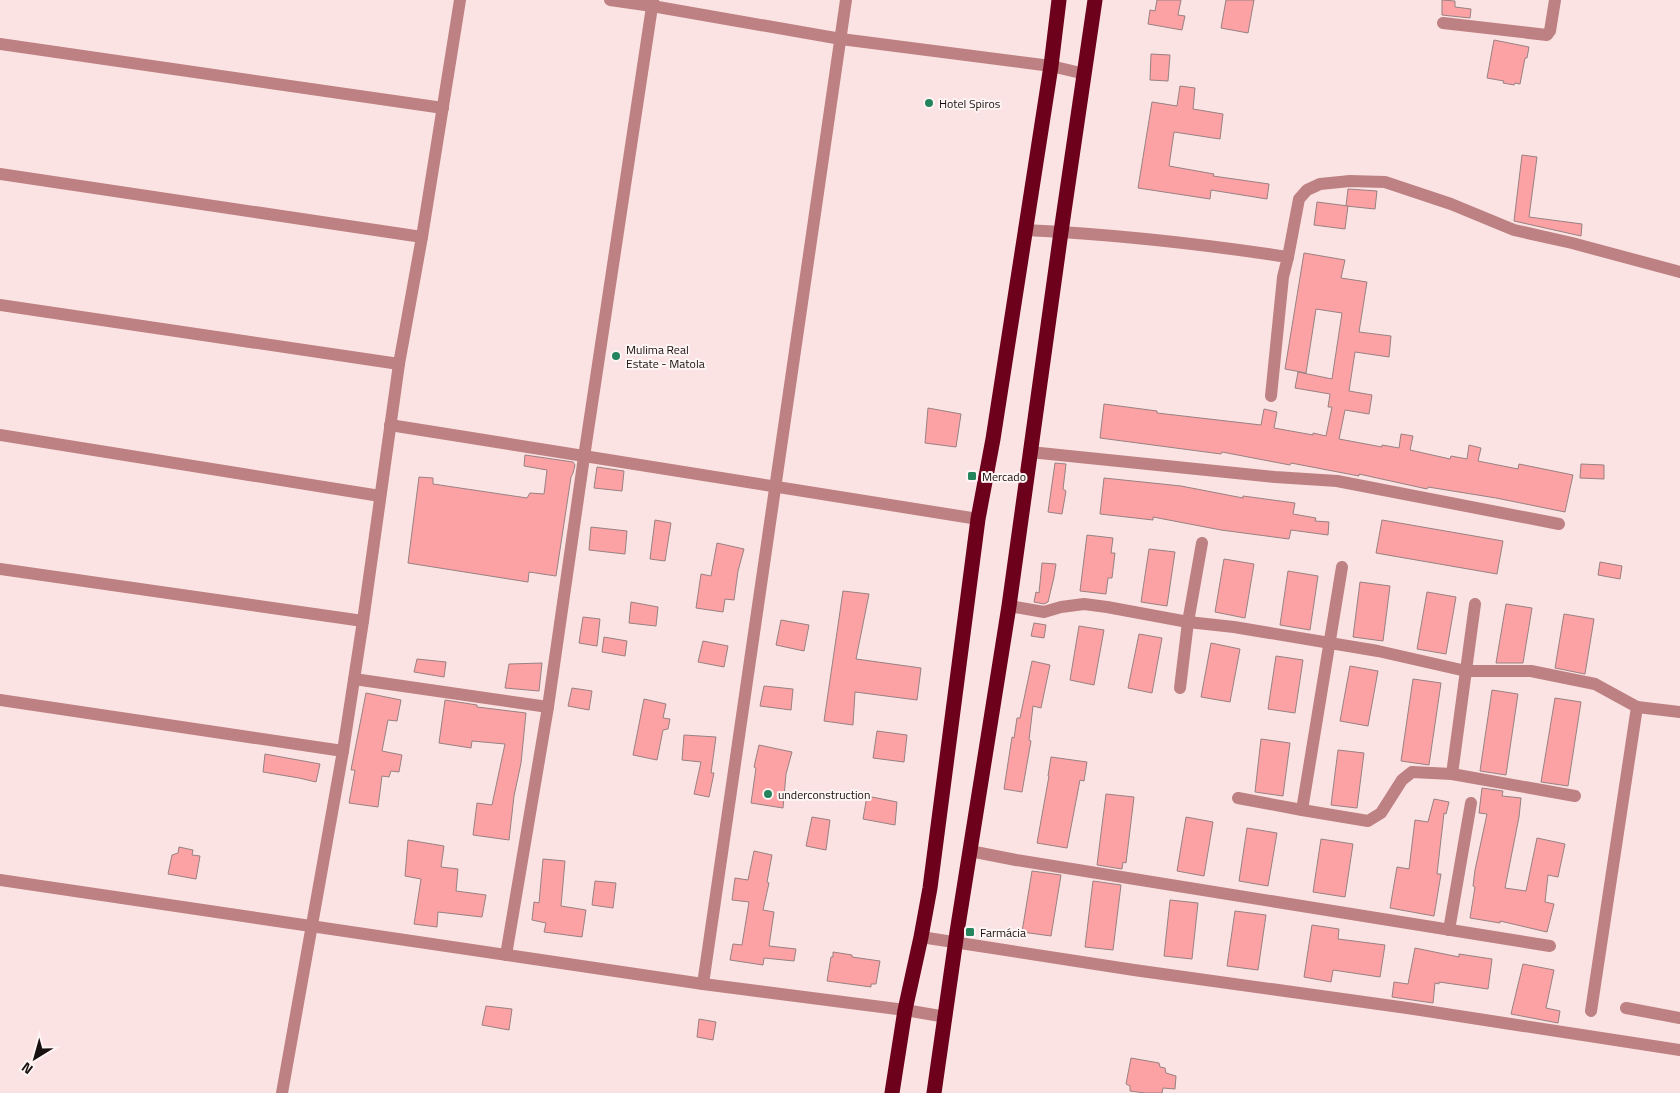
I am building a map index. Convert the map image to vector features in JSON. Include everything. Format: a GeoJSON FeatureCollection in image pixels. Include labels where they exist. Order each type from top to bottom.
{"type":"FeatureCollection","features":[{"type":"Feature","properties":{"kind":"highway"},"geometry":{"type":"LineString","coordinates":[[892,1093],[905,1010],[922,937],[930,888],[978,520],[994,439],[1024,230],[1051,66],[1059,0]]}},
{"type":"Feature","properties":{"kind":"highway"},"geometry":{"type":"LineString","coordinates":[[934,1093],[1009,606],[1061,232],[1096,0]]}},
{"type":"Feature","properties":{"kind":"street"},"geometry":{"type":"LineString","coordinates":[[282,1093],[354,679],[399,364],[422,237],[460,0]]}},
{"type":"Feature","properties":{"kind":"street"},"geometry":{"type":"LineString","coordinates":[[610,0],[653,3],[841,40],[1051,66],[1085,74]]}},
{"type":"Feature","properties":{"kind":"street"},"geometry":{"type":"LineString","coordinates":[[703,984],[846,0]]}},
{"type":"Feature","properties":{"kind":"street"},"geometry":{"type":"LineString","coordinates":[[1443,23],[1546,35],[1550,31],[1555,0]]}},
{"type":"Feature","properties":{"kind":"street"},"geometry":{"type":"LineString","coordinates":[[506,955],[548,707],[653,3]]}},
{"type":"Feature","properties":{"kind":"street"},"geometry":{"type":"LineString","coordinates":[[0,44],[443,108]]}},
{"type":"Feature","properties":{"kind":"street"},"geometry":{"type":"LineString","coordinates":[[0,174],[422,237]]}},
{"type":"Feature","properties":{"kind":"street"},"geometry":{"type":"LineString","coordinates":[[1271,396],[1283,277],[1299,199],[1307,190],[1320,184],[1350,181],[1385,182],[1451,204],[1514,230],[1572,243],[1680,272]]}},
{"type":"Feature","properties":{"kind":"street"},"geometry":{"type":"LineString","coordinates":[[1024,230],[1061,232],[1288,257]]}},
{"type":"Feature","properties":{"kind":"street"},"geometry":{"type":"LineString","coordinates":[[0,305],[399,364]]}},
{"type":"Feature","properties":{"kind":"street"},"geometry":{"type":"LineString","coordinates":[[390,425],[978,520]]}},
{"type":"Feature","properties":{"kind":"street"},"geometry":{"type":"LineString","coordinates":[[0,434],[380,496]]}},
{"type":"Feature","properties":{"kind":"street"},"geometry":{"type":"LineString","coordinates":[[1030,452],[1276,477],[1337,481],[1559,524]]}},
{"type":"Feature","properties":{"kind":"street"},"geometry":{"type":"LineString","coordinates":[[1180,688],[1188,622],[1202,543]]}},
{"type":"Feature","properties":{"kind":"street"},"geometry":{"type":"LineString","coordinates":[[1302,810],[1342,567]]}},
{"type":"Feature","properties":{"kind":"street"},"geometry":{"type":"LineString","coordinates":[[0,569],[363,621]]}},
{"type":"Feature","properties":{"kind":"street"},"geometry":{"type":"LineString","coordinates":[[1009,606],[1044,612],[1061,607],[1084,604],[1378,651],[1466,671],[1531,671],[1595,684],[1637,708],[1680,712]]}},
{"type":"Feature","properties":{"kind":"street"},"geometry":{"type":"LineString","coordinates":[[1452,774],[1475,604]]}},
{"type":"Feature","properties":{"kind":"street"},"geometry":{"type":"LineString","coordinates":[[354,679],[548,707]]}},
{"type":"Feature","properties":{"kind":"street"},"geometry":{"type":"LineString","coordinates":[[0,700],[342,751]]}},
{"type":"Feature","properties":{"kind":"street"},"geometry":{"type":"LineString","coordinates":[[1591,1011],[1637,708]]}},
{"type":"Feature","properties":{"kind":"street"},"geometry":{"type":"LineString","coordinates":[[1238,798],[1368,821],[1381,813],[1402,780],[1412,772],[1452,774],[1575,796]]}},
{"type":"Feature","properties":{"kind":"street"},"geometry":{"type":"LineString","coordinates":[[1449,930],[1471,803]]}},
{"type":"Feature","properties":{"kind":"street"},"geometry":{"type":"LineString","coordinates":[[970,851],[1550,946]]}},
{"type":"Feature","properties":{"kind":"street"},"geometry":{"type":"LineString","coordinates":[[0,880],[703,984],[946,1017]]}},
{"type":"Feature","properties":{"kind":"street"},"geometry":{"type":"LineString","coordinates":[[922,937],[956,944],[1407,1008],[1680,1050]]}},
{"type":"Feature","properties":{"kind":"street"},"geometry":{"type":"LineString","coordinates":[[1626,1008],[1680,1018]]}},
{"type":"Feature","properties":{"kind":"building"},"geometry":{"type":"Polygon","coordinates":[[[1157,0],[1181,0],[1178,15],[1185,16],[1182,30],[1148,24],[1150,10],[1155,11],[1157,0]]]}},
{"type":"Feature","properties":{"kind":"building"},"geometry":{"type":"Polygon","coordinates":[[[1226,0],[1254,0],[1248,33],[1221,28],[1226,0]]]}},
{"type":"Feature","properties":{"kind":"building"},"geometry":{"type":"Polygon","coordinates":[[[1442,0],[1455,1],[1455,7],[1471,9],[1470,18],[1442,15],[1442,0]]]}},
{"type":"Feature","properties":{"kind":"building"},"geometry":{"type":"Polygon","coordinates":[[[1494,40],[1529,47],[1520,84],[1503,83],[1504,81],[1487,78],[1494,40]]]}},
{"type":"Feature","properties":{"kind":"building"},"geometry":{"type":"Polygon","coordinates":[[[1151,54],[1170,55],[1168,81],[1150,80],[1151,54]]]}},
{"type":"Feature","properties":{"kind":"building"},"geometry":{"type":"Polygon","coordinates":[[[1180,86],[1195,88],[1193,109],[1223,114],[1220,139],[1174,132],[1169,166],[1214,174],[1213,176],[1269,184],[1267,199],[1211,190],[1210,199],[1138,188],[1152,102],[1177,106],[1180,86]]]}},
{"type":"Feature","properties":{"kind":"building"},"geometry":{"type":"Polygon","coordinates":[[[1522,155],[1537,157],[1529,217],[1582,224],[1581,236],[1514,221],[1522,155]]]}},
{"type":"Feature","properties":{"kind":"building"},"geometry":{"type":"Polygon","coordinates":[[[1348,189],[1377,191],[1375,209],[1346,206],[1348,189]]]}},
{"type":"Feature","properties":{"kind":"building"},"geometry":{"type":"Polygon","coordinates":[[[1317,202],[1348,206],[1345,229],[1314,225],[1317,202]]]}},
{"type":"Feature","properties":{"kind":"building"},"geometry":{"type":"Polygon","coordinates":[[[1304,253],[1345,260],[1341,278],[1367,282],[1359,332],[1391,336],[1389,357],[1355,352],[1349,391],[1372,395],[1369,414],[1345,410],[1339,439],[1382,447],[1382,445],[1399,448],[1401,434],[1413,436],[1410,450],[1450,459],[1451,456],[1467,459],[1469,445],[1481,448],[1478,461],[1518,469],[1519,464],[1573,475],[1565,512],[1496,498],[1428,487],[1427,489],[1359,474],[1359,476],[1291,463],[1290,465],[1222,452],[1221,454],[1100,438],[1104,404],[1157,411],[1157,413],[1261,425],[1264,409],[1277,412],[1274,428],[1326,436],[1332,407],[1328,407],[1330,394],[1295,388],[1298,372],[1332,379],[1342,313],[1316,309],[1306,373],[1285,369],[1304,253]]]}},
{"type":"Feature","properties":{"kind":"building"},"geometry":{"type":"Polygon","coordinates":[[[928,408],[961,414],[956,447],[925,443],[928,408]]]}},
{"type":"Feature","properties":{"kind":"building"},"geometry":{"type":"Polygon","coordinates":[[[525,455],[573,462],[575,465],[571,477],[556,576],[529,572],[528,582],[408,563],[419,477],[433,478],[433,484],[527,498],[530,493],[544,494],[547,470],[524,466],[525,455]]]}},
{"type":"Feature","properties":{"kind":"building"},"geometry":{"type":"Polygon","coordinates":[[[1055,463],[1066,464],[1063,489],[1066,491],[1062,514],[1048,512],[1055,463]]]}},
{"type":"Feature","properties":{"kind":"building"},"geometry":{"type":"Polygon","coordinates":[[[1581,464],[1604,465],[1604,479],[1580,478],[1581,464]]]}},
{"type":"Feature","properties":{"kind":"building"},"geometry":{"type":"Polygon","coordinates":[[[597,467],[624,471],[622,491],[594,488],[597,467]]]}},
{"type":"Feature","properties":{"kind":"building"},"geometry":{"type":"Polygon","coordinates":[[[1104,478],[1181,486],[1243,498],[1243,496],[1295,503],[1293,514],[1316,518],[1315,521],[1329,522],[1328,535],[1291,530],[1289,539],[1221,530],[1153,517],[1153,520],[1100,514],[1104,478]]]}},
{"type":"Feature","properties":{"kind":"building"},"geometry":{"type":"Polygon","coordinates":[[[655,520],[671,523],[665,561],[650,559],[655,520]]]}},
{"type":"Feature","properties":{"kind":"building"},"geometry":{"type":"Polygon","coordinates":[[[1382,520],[1503,541],[1497,574],[1376,553],[1382,520]]]}},
{"type":"Feature","properties":{"kind":"building"},"geometry":{"type":"Polygon","coordinates":[[[591,527],[627,531],[625,554],[589,550],[591,527]]]}},
{"type":"Feature","properties":{"kind":"building"},"geometry":{"type":"Polygon","coordinates":[[[1087,535],[1113,538],[1111,553],[1115,553],[1112,578],[1108,578],[1106,594],[1080,591],[1087,535]]]}},
{"type":"Feature","properties":{"kind":"building"},"geometry":{"type":"Polygon","coordinates":[[[717,543],[744,549],[738,571],[734,600],[725,599],[723,612],[696,608],[701,574],[711,576],[717,543]]]}},
{"type":"Feature","properties":{"kind":"building"},"geometry":{"type":"Polygon","coordinates":[[[1149,549],[1175,552],[1167,606],[1141,602],[1149,549]]]}},
{"type":"Feature","properties":{"kind":"building"},"geometry":{"type":"Polygon","coordinates":[[[1224,559],[1254,564],[1245,618],[1215,612],[1224,559]]]}},
{"type":"Feature","properties":{"kind":"building"},"geometry":{"type":"Polygon","coordinates":[[[1600,562],[1622,566],[1620,579],[1598,575],[1600,562]]]}},
{"type":"Feature","properties":{"kind":"building"},"geometry":{"type":"Polygon","coordinates":[[[1042,563],[1056,564],[1048,602],[1044,604],[1034,602],[1036,592],[1039,593],[1042,563]]]}},
{"type":"Feature","properties":{"kind":"building"},"geometry":{"type":"Polygon","coordinates":[[[1288,571],[1318,576],[1310,630],[1280,625],[1288,571]]]}},
{"type":"Feature","properties":{"kind":"building"},"geometry":{"type":"Polygon","coordinates":[[[1360,582],[1390,586],[1383,641],[1353,637],[1360,582]]]}},
{"type":"Feature","properties":{"kind":"building"},"geometry":{"type":"Polygon","coordinates":[[[843,591],[869,594],[856,659],[921,668],[917,700],[855,692],[853,725],[824,721],[843,591]]]}},
{"type":"Feature","properties":{"kind":"building"},"geometry":{"type":"Polygon","coordinates":[[[1427,592],[1456,597],[1446,654],[1417,649],[1427,592]]]}},
{"type":"Feature","properties":{"kind":"building"},"geometry":{"type":"Polygon","coordinates":[[[631,602],[658,607],[656,626],[629,623],[631,602]]]}},
{"type":"Feature","properties":{"kind":"building"},"geometry":{"type":"Polygon","coordinates":[[[1506,604],[1532,608],[1523,663],[1496,663],[1506,604]]]}},
{"type":"Feature","properties":{"kind":"building"},"geometry":{"type":"Polygon","coordinates":[[[1564,614],[1594,619],[1585,674],[1555,668],[1564,614]]]}},
{"type":"Feature","properties":{"kind":"building"},"geometry":{"type":"Polygon","coordinates":[[[583,617],[600,619],[597,646],[579,643],[583,617]]]}},
{"type":"Feature","properties":{"kind":"building"},"geometry":{"type":"Polygon","coordinates":[[[781,620],[809,625],[804,651],[776,645],[781,620]]]}},
{"type":"Feature","properties":{"kind":"building"},"geometry":{"type":"Polygon","coordinates":[[[1034,623],[1046,625],[1044,638],[1031,636],[1034,623]]]}},
{"type":"Feature","properties":{"kind":"building"},"geometry":{"type":"Polygon","coordinates":[[[1079,626],[1104,630],[1094,685],[1070,680],[1079,626]]]}},
{"type":"Feature","properties":{"kind":"building"},"geometry":{"type":"Polygon","coordinates":[[[1139,634],[1162,638],[1152,693],[1128,688],[1139,634]]]}},
{"type":"Feature","properties":{"kind":"building"},"geometry":{"type":"Polygon","coordinates":[[[604,637],[627,641],[625,656],[602,652],[604,637]]]}},
{"type":"Feature","properties":{"kind":"building"},"geometry":{"type":"Polygon","coordinates":[[[703,641],[728,646],[724,667],[698,662],[703,641]]]}},
{"type":"Feature","properties":{"kind":"building"},"geometry":{"type":"Polygon","coordinates":[[[1211,643],[1240,649],[1230,702],[1201,697],[1211,643]]]}},
{"type":"Feature","properties":{"kind":"building"},"geometry":{"type":"Polygon","coordinates":[[[1276,656],[1303,660],[1295,713],[1268,709],[1276,656]]]}},
{"type":"Feature","properties":{"kind":"building"},"geometry":{"type":"Polygon","coordinates":[[[417,659],[446,662],[444,677],[414,672],[417,659]]]}},
{"type":"Feature","properties":{"kind":"building"},"geometry":{"type":"Polygon","coordinates":[[[1032,661],[1050,665],[1041,708],[1033,706],[1029,740],[1031,741],[1022,792],[1004,789],[1012,737],[1014,738],[1017,718],[1020,718],[1032,661]]]}},
{"type":"Feature","properties":{"kind":"building"},"geometry":{"type":"Polygon","coordinates":[[[542,663],[539,691],[505,688],[509,664],[542,663]]]}},
{"type":"Feature","properties":{"kind":"building"},"geometry":{"type":"Polygon","coordinates":[[[1350,666],[1378,671],[1368,726],[1340,721],[1350,666]]]}},
{"type":"Feature","properties":{"kind":"building"},"geometry":{"type":"Polygon","coordinates":[[[1413,679],[1441,683],[1429,765],[1401,761],[1413,679]]]}},
{"type":"Feature","properties":{"kind":"building"},"geometry":{"type":"Polygon","coordinates":[[[764,686],[793,689],[791,710],[760,706],[764,686]]]}},
{"type":"Feature","properties":{"kind":"building"},"geometry":{"type":"Polygon","coordinates":[[[572,688],[592,691],[589,710],[568,706],[572,688]]]}},
{"type":"Feature","properties":{"kind":"building"},"geometry":{"type":"Polygon","coordinates":[[[1492,690],[1518,694],[1506,775],[1480,771],[1492,690]]]}},
{"type":"Feature","properties":{"kind":"building"},"geometry":{"type":"Polygon","coordinates":[[[366,693],[401,700],[397,721],[388,720],[382,751],[402,755],[399,772],[391,771],[389,777],[382,776],[378,807],[349,803],[355,770],[351,770],[366,693]]]}},
{"type":"Feature","properties":{"kind":"building"},"geometry":{"type":"Polygon","coordinates":[[[1555,698],[1581,702],[1568,786],[1541,782],[1555,698]]]}},
{"type":"Feature","properties":{"kind":"building"},"geometry":{"type":"Polygon","coordinates":[[[644,699],[666,704],[663,718],[670,719],[668,729],[663,730],[657,760],[633,755],[644,699]]]}},
{"type":"Feature","properties":{"kind":"building"},"geometry":{"type":"Polygon","coordinates":[[[445,700],[477,705],[477,707],[526,713],[521,763],[514,796],[509,840],[473,835],[477,803],[492,805],[505,744],[472,741],[471,748],[439,743],[445,700]]]}},
{"type":"Feature","properties":{"kind":"building"},"geometry":{"type":"Polygon","coordinates":[[[877,731],[907,735],[904,762],[873,758],[877,731]]]}},
{"type":"Feature","properties":{"kind":"building"},"geometry":{"type":"Polygon","coordinates":[[[684,735],[716,737],[711,773],[714,773],[709,797],[694,794],[701,762],[682,760],[684,735]]]}},
{"type":"Feature","properties":{"kind":"building"},"geometry":{"type":"Polygon","coordinates":[[[1261,739],[1290,743],[1283,796],[1255,792],[1261,739]]]}},
{"type":"Feature","properties":{"kind":"building"},"geometry":{"type":"Polygon","coordinates":[[[759,745],[792,752],[786,774],[783,808],[751,803],[756,768],[754,767],[759,745]]]}},
{"type":"Feature","properties":{"kind":"building"},"geometry":{"type":"Polygon","coordinates":[[[1338,750],[1364,753],[1357,808],[1331,805],[1338,750]]]}},
{"type":"Feature","properties":{"kind":"building"},"geometry":{"type":"Polygon","coordinates":[[[265,754],[320,764],[316,782],[263,772],[265,754]]]}},
{"type":"Feature","properties":{"kind":"building"},"geometry":{"type":"Polygon","coordinates":[[[1051,757],[1087,762],[1084,781],[1080,780],[1067,848],[1037,843],[1051,757]]]}},
{"type":"Feature","properties":{"kind":"building"},"geometry":{"type":"Polygon","coordinates":[[[1482,788],[1503,791],[1502,796],[1521,798],[1505,888],[1526,891],[1537,838],[1565,844],[1558,877],[1548,875],[1545,902],[1554,904],[1547,932],[1500,921],[1500,923],[1470,918],[1475,887],[1473,886],[1475,870],[1487,814],[1479,813],[1482,788]]]}},
{"type":"Feature","properties":{"kind":"building"},"geometry":{"type":"Polygon","coordinates":[[[1106,794],[1134,797],[1126,863],[1123,862],[1122,869],[1097,865],[1106,794]]]}},
{"type":"Feature","properties":{"kind":"building"},"geometry":{"type":"Polygon","coordinates":[[[867,796],[897,802],[895,825],[863,819],[867,796]]]}},
{"type":"Feature","properties":{"kind":"building"},"geometry":{"type":"Polygon","coordinates":[[[1434,799],[1449,802],[1446,814],[1444,813],[1437,874],[1441,874],[1434,916],[1390,908],[1397,867],[1409,869],[1415,820],[1428,822],[1434,799]]]}},
{"type":"Feature","properties":{"kind":"building"},"geometry":{"type":"Polygon","coordinates":[[[812,817],[830,820],[826,850],[806,846],[812,817]]]}},
{"type":"Feature","properties":{"kind":"building"},"geometry":{"type":"Polygon","coordinates":[[[1186,817],[1213,822],[1204,876],[1177,871],[1186,817]]]}},
{"type":"Feature","properties":{"kind":"building"},"geometry":{"type":"Polygon","coordinates":[[[1247,828],[1277,833],[1268,886],[1239,881],[1247,828]]]}},
{"type":"Feature","properties":{"kind":"building"},"geometry":{"type":"Polygon","coordinates":[[[1321,839],[1353,844],[1345,897],[1313,892],[1321,839]]]}},
{"type":"Feature","properties":{"kind":"building"},"geometry":{"type":"Polygon","coordinates":[[[408,840],[444,846],[441,867],[458,869],[456,891],[486,895],[482,917],[438,912],[437,927],[414,924],[421,879],[405,876],[408,840]]]}},
{"type":"Feature","properties":{"kind":"building"},"geometry":{"type":"Polygon","coordinates":[[[179,847],[193,850],[192,855],[200,856],[196,879],[168,874],[172,855],[178,853],[179,847]]]}},
{"type":"Feature","properties":{"kind":"building"},"geometry":{"type":"Polygon","coordinates":[[[754,851],[772,855],[767,882],[769,883],[763,910],[774,912],[769,946],[796,949],[794,961],[764,958],[763,965],[730,960],[733,944],[742,945],[749,902],[732,900],[735,878],[748,880],[754,851]]]}},
{"type":"Feature","properties":{"kind":"building"},"geometry":{"type":"Polygon","coordinates":[[[543,859],[565,861],[561,906],[586,910],[582,937],[544,932],[546,923],[532,920],[534,902],[539,903],[543,859]]]}},
{"type":"Feature","properties":{"kind":"building"},"geometry":{"type":"Polygon","coordinates":[[[1032,871],[1061,875],[1051,936],[1022,932],[1032,871]]]}},
{"type":"Feature","properties":{"kind":"building"},"geometry":{"type":"Polygon","coordinates":[[[595,881],[616,883],[613,908],[592,905],[595,881]]]}},
{"type":"Feature","properties":{"kind":"building"},"geometry":{"type":"Polygon","coordinates":[[[1093,881],[1121,885],[1113,950],[1085,947],[1093,881]]]}},
{"type":"Feature","properties":{"kind":"building"},"geometry":{"type":"Polygon","coordinates":[[[1170,900],[1198,903],[1192,959],[1164,956],[1170,900]]]}},
{"type":"Feature","properties":{"kind":"building"},"geometry":{"type":"Polygon","coordinates":[[[1235,911],[1266,915],[1258,970],[1227,966],[1235,911]]]}},
{"type":"Feature","properties":{"kind":"building"},"geometry":{"type":"Polygon","coordinates":[[[1312,925],[1339,929],[1338,939],[1385,945],[1380,977],[1333,970],[1331,982],[1304,977],[1312,925]]]}},
{"type":"Feature","properties":{"kind":"building"},"geometry":{"type":"Polygon","coordinates":[[[1415,948],[1459,957],[1459,954],[1492,959],[1488,989],[1439,982],[1439,984],[1435,983],[1433,1003],[1392,997],[1394,982],[1408,984],[1415,948]]]}},
{"type":"Feature","properties":{"kind":"building"},"geometry":{"type":"Polygon","coordinates":[[[833,952],[880,961],[876,984],[871,984],[871,987],[827,981],[833,952]]]}},
{"type":"Feature","properties":{"kind":"building"},"geometry":{"type":"Polygon","coordinates":[[[1523,964],[1554,970],[1546,1008],[1560,1011],[1558,1023],[1511,1014],[1523,964]]]}},
{"type":"Feature","properties":{"kind":"building"},"geometry":{"type":"Polygon","coordinates":[[[486,1006],[512,1009],[509,1030],[482,1025],[486,1006]]]}},
{"type":"Feature","properties":{"kind":"building"},"geometry":{"type":"Polygon","coordinates":[[[699,1019],[716,1022],[713,1040],[697,1037],[699,1019]]]}},
{"type":"Feature","properties":{"kind":"building"},"geometry":{"type":"Polygon","coordinates":[[[1131,1058],[1159,1063],[1160,1067],[1165,1068],[1166,1073],[1176,1076],[1175,1089],[1163,1088],[1162,1093],[1130,1091],[1130,1086],[1126,1084],[1131,1058]]]}},
{"type":"Feature","properties":{"kind":"place","name":"Hotel Spiros"},"geometry":{"type":"Point","coordinates":[929,103]}},
{"type":"Feature","properties":{"kind":"place","name":"Mulima Real Estate - Matola"},"geometry":{"type":"Point","coordinates":[616,356]}},
{"type":"Feature","properties":{"kind":"place","name":"Mercado"},"geometry":{"type":"Point","coordinates":[972,476]}},
{"type":"Feature","properties":{"kind":"place","name":"underconstruction"},"geometry":{"type":"Point","coordinates":[768,794]}},
{"type":"Feature","properties":{"kind":"place","name":"Farmácia"},"geometry":{"type":"Point","coordinates":[970,932]}}]}
